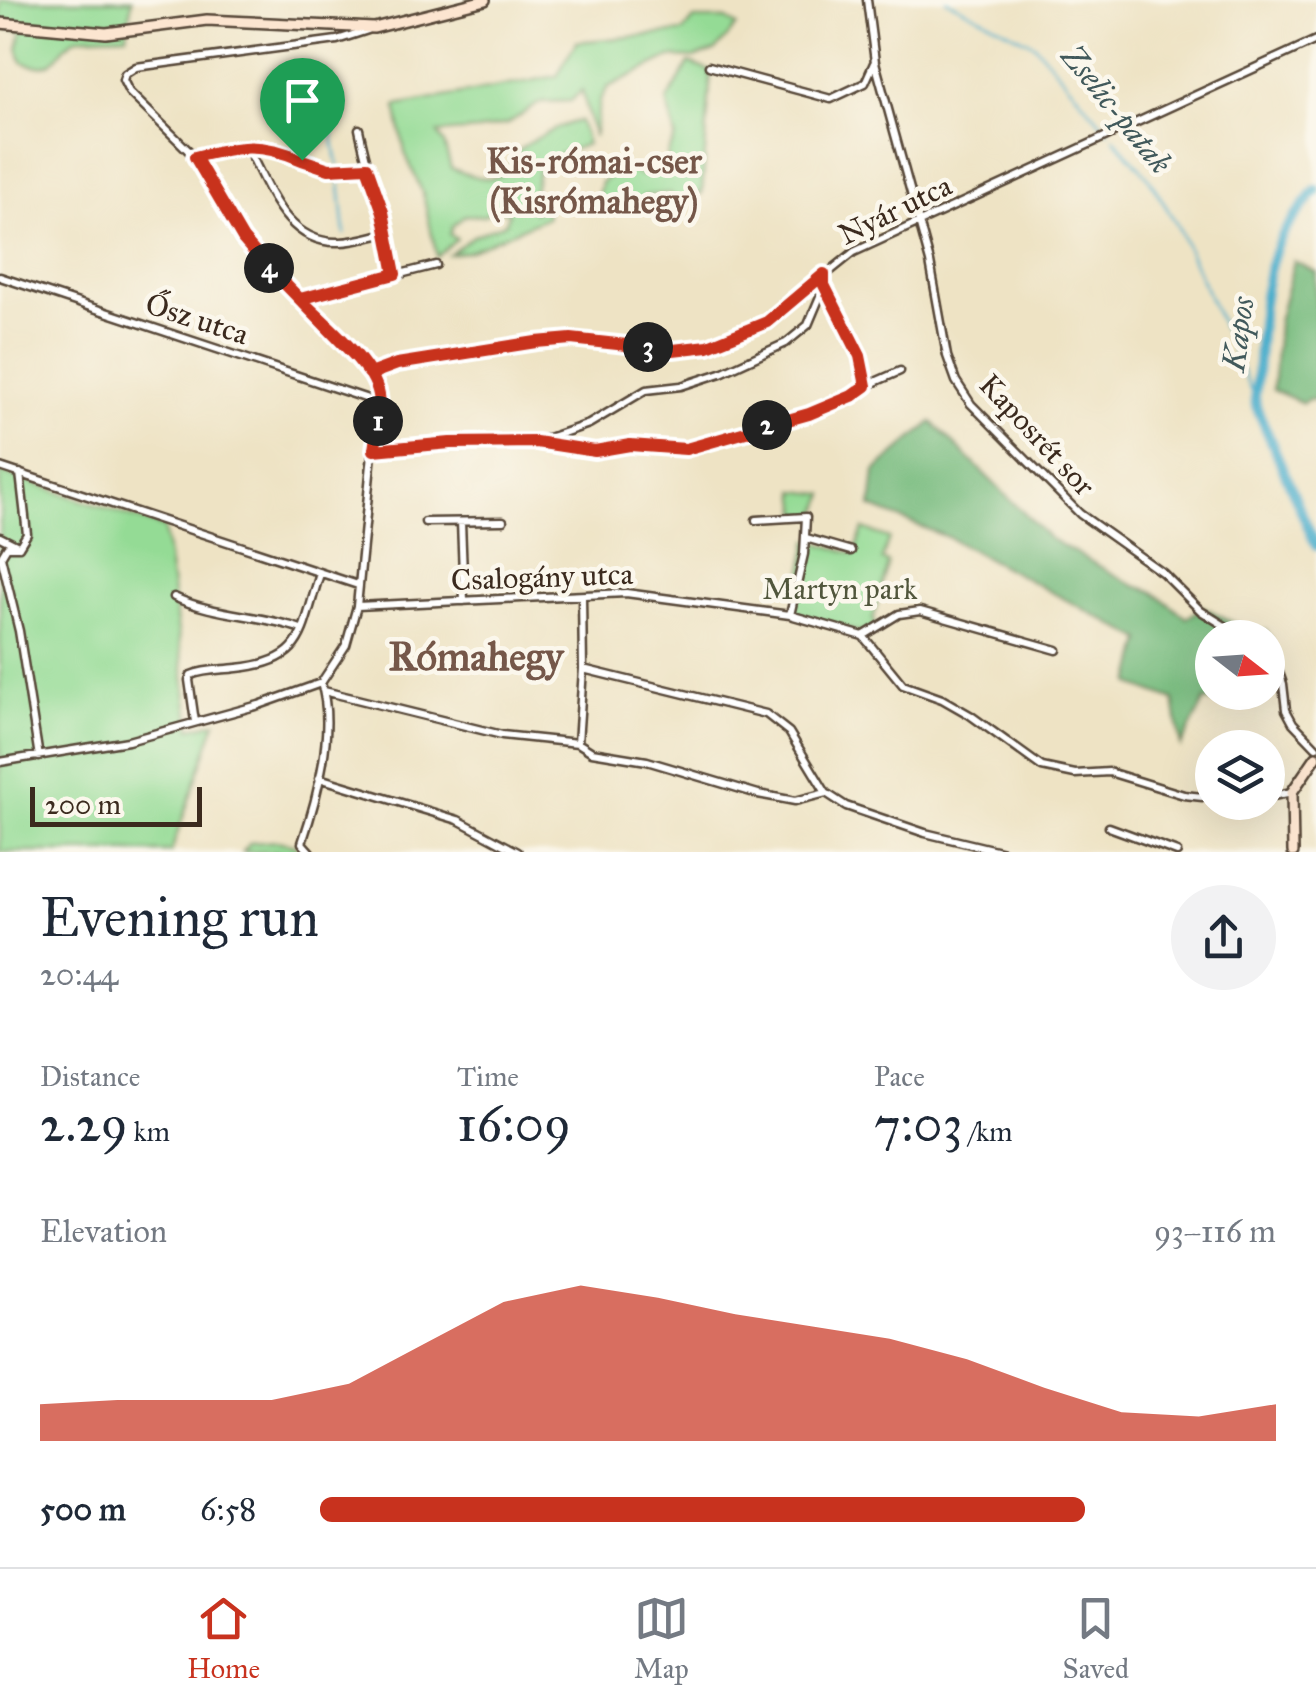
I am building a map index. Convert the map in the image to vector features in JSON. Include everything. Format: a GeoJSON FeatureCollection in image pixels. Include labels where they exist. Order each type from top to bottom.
{"type":"FeatureCollection","features":[{"type":"Feature","properties":{"kind":"street"},"geometry":{"type":"LineString","coordinates":[[310,852],[302,843],[319,778],[325,727],[322,687],[346,645],[357,606],[380,403],[370,374],[243,239],[195,157],[128,92],[123,80],[130,70],[337,40],[485,0]]}},
{"type":"Feature","properties":{"kind":"street","name":"Kaposrét sor"},"geometry":{"type":"LineString","coordinates":[[867,0],[875,62],[930,262],[947,356],[956,381],[971,404],[1080,514],[1163,573],[1215,620]]}},
{"type":"Feature","properties":{"kind":"street"},"geometry":{"type":"LineString","coordinates":[[0,23],[106,32],[207,20],[374,28]]}},
{"type":"Feature","properties":{"kind":"street","name":"Nyár utca"},"geometry":{"type":"LineString","coordinates":[[370,374],[397,364],[571,339],[673,350],[708,346],[767,322],[854,252],[1316,40]]}},
{"type":"Feature","properties":{"kind":"street"},"geometry":{"type":"LineString","coordinates":[[710,66],[831,99],[865,83],[875,62]]}},
{"type":"Feature","properties":{"kind":"street"},"geometry":{"type":"LineString","coordinates":[[360,129],[395,274]]}},
{"type":"Feature","properties":{"kind":"street"},"geometry":{"type":"LineString","coordinates":[[195,157],[247,147],[278,150],[329,169],[367,167]]}},
{"type":"Feature","properties":{"kind":"street"},"geometry":{"type":"LineString","coordinates":[[247,147],[282,212],[302,233],[325,242],[387,233]]}},
{"type":"Feature","properties":{"kind":"street"},"geometry":{"type":"LineString","coordinates":[[300,299],[436,265]]}},
{"type":"Feature","properties":{"kind":"street"},"geometry":{"type":"LineString","coordinates":[[536,442],[590,424],[646,390],[682,386],[722,373],[786,343],[808,325],[824,285],[824,274]]}},
{"type":"Feature","properties":{"kind":"street","name":"Ősz utca"},"geometry":{"type":"LineString","coordinates":[[0,278],[380,403]]}},
{"type":"Feature","properties":{"kind":"street"},"geometry":{"type":"LineString","coordinates":[[824,285],[860,356],[866,386]]}},
{"type":"Feature","properties":{"kind":"street"},"geometry":{"type":"LineString","coordinates":[[374,450],[450,443],[536,442],[595,451],[630,445],[686,449],[809,414],[900,372]]}},
{"type":"Feature","properties":{"kind":"street"},"geometry":{"type":"LineString","coordinates":[[0,466],[358,584]]}},
{"type":"Feature","properties":{"kind":"street"},"geometry":{"type":"LineString","coordinates":[[20,473],[27,534],[20,547]]}},
{"type":"Feature","properties":{"kind":"street"},"geometry":{"type":"LineString","coordinates":[[756,520],[806,517],[806,538],[790,615]]}},
{"type":"Feature","properties":{"kind":"street"},"geometry":{"type":"LineString","coordinates":[[425,522],[503,521]]}},
{"type":"Feature","properties":{"kind":"street"},"geometry":{"type":"LineString","coordinates":[[461,522],[464,602]]}},
{"type":"Feature","properties":{"kind":"street"},"geometry":{"type":"LineString","coordinates":[[0,537],[20,547]]}},
{"type":"Feature","properties":{"kind":"street"},"geometry":{"type":"LineString","coordinates":[[806,538],[851,550]]}},
{"type":"Feature","properties":{"kind":"street"},"geometry":{"type":"LineString","coordinates":[[20,547],[7,547],[1,557],[19,631],[39,757]]}},
{"type":"Feature","properties":{"kind":"street"},"geometry":{"type":"LineString","coordinates":[[195,722],[191,675],[276,662],[292,650],[320,574]]}},
{"type":"Feature","properties":{"kind":"street","name":"Csalogány utca"},"geometry":{"type":"LineString","coordinates":[[357,606],[626,593],[790,615],[863,636]]}},
{"type":"Feature","properties":{"kind":"street"},"geometry":{"type":"LineString","coordinates":[[578,743],[582,596]]}},
{"type":"Feature","properties":{"kind":"street"},"geometry":{"type":"LineString","coordinates":[[174,597],[212,610],[266,618],[302,629]]}},
{"type":"Feature","properties":{"kind":"street"},"geometry":{"type":"LineString","coordinates":[[1057,650],[920,611],[899,614],[863,636],[903,685],[942,699],[970,715],[1042,767],[1075,774],[1109,772],[1195,796]]}},
{"type":"Feature","properties":{"kind":"street"},"geometry":{"type":"LineString","coordinates":[[583,669],[766,714],[789,732],[826,793],[846,806],[924,833],[1004,852]]}},
{"type":"Feature","properties":{"kind":"street"},"geometry":{"type":"LineString","coordinates":[[0,762],[128,741],[322,687],[502,736],[578,743],[592,752],[647,761],[758,794],[795,801],[826,793]]}},
{"type":"Feature","properties":{"kind":"street"},"geometry":{"type":"LineString","coordinates":[[1285,697],[1293,723],[1316,747]]}},
{"type":"Feature","properties":{"kind":"street"},"geometry":{"type":"LineString","coordinates":[[1292,852],[1292,792],[1316,757]]}},
{"type":"Feature","properties":{"kind":"street"},"geometry":{"type":"LineString","coordinates":[[319,778],[445,815],[518,852]]}},
{"type":"Feature","properties":{"kind":"street"},"geometry":{"type":"LineString","coordinates":[[1285,793],[1292,792]]}},
{"type":"Feature","properties":{"kind":"street"},"geometry":{"type":"LineString","coordinates":[[1108,827],[1178,852]]}},
{"type":"Feature","properties":{"kind":"green space"},"geometry":{"type":"Polygon","coordinates":[[[0,0],[132,0],[127,35],[77,38],[51,63],[35,65],[22,62],[18,48],[22,31],[0,28],[0,0]]]}},
{"type":"Feature","properties":{"kind":"green space"},"geometry":{"type":"Polygon","coordinates":[[[694,19],[726,19],[737,26],[715,51],[694,58],[670,57],[608,87],[600,100],[594,137],[582,90],[571,101],[541,102],[507,124],[438,133],[451,168],[481,178],[503,173],[521,148],[573,122],[580,121],[587,144],[555,156],[539,167],[534,191],[542,199],[531,206],[533,212],[546,208],[547,217],[467,252],[450,254],[473,236],[506,223],[509,212],[492,210],[484,216],[465,215],[452,227],[450,235],[457,239],[437,257],[423,194],[405,153],[396,106],[557,76],[576,42],[683,32],[694,19]]]}},
{"type":"Feature","properties":{"kind":"green space"},"geometry":{"type":"Polygon","coordinates":[[[689,63],[711,71],[702,193],[676,202],[670,193],[644,196],[640,205],[611,210],[598,197],[601,182],[623,168],[645,176],[665,172],[676,137],[667,101],[689,63]]]}},
{"type":"Feature","properties":{"kind":"green space"},"geometry":{"type":"Polygon","coordinates":[[[1294,261],[1316,272],[1316,400],[1303,403],[1273,390],[1278,322],[1294,261]]]}},
{"type":"Feature","properties":{"kind":"green space"},"geometry":{"type":"Polygon","coordinates":[[[932,422],[1049,538],[1135,586],[1152,591],[1187,618],[1203,607],[1229,620],[1195,620],[1195,710],[1200,710],[1181,746],[1174,700],[1131,684],[1142,640],[947,537],[871,507],[875,471],[932,422]]]}},
{"type":"Feature","properties":{"kind":"green space"},"geometry":{"type":"Polygon","coordinates":[[[0,472],[164,528],[191,728],[216,722],[171,852],[0,852],[0,472]]]}},
{"type":"Feature","properties":{"kind":"green space"},"geometry":{"type":"Polygon","coordinates":[[[796,491],[825,494],[817,518],[799,514],[796,491]]]}},
{"type":"Feature","properties":{"kind":"green space","name":"Martyn park"},"geometry":{"type":"Polygon","coordinates":[[[863,529],[889,538],[882,560],[888,563],[873,619],[875,627],[862,633],[798,614],[795,609],[809,540],[854,554],[863,529]]]}},
{"type":"Feature","properties":{"kind":"green space"},"geometry":{"type":"Polygon","coordinates":[[[277,841],[296,845],[302,852],[243,852],[250,843],[277,841]]]}},
{"type":"Feature","properties":{"kind":"waterway","name":"Zselic-patak"},"geometry":{"type":"LineString","coordinates":[[946,0],[1034,44],[1109,132]]}},
{"type":"Feature","properties":{"kind":"waterway"},"geometry":{"type":"LineString","coordinates":[[328,110],[338,165]]}},
{"type":"Feature","properties":{"kind":"waterway","name":"Zselic-patak"},"geometry":{"type":"LineString","coordinates":[[1114,138],[1148,177],[1177,225],[1256,402]]}},
{"type":"Feature","properties":{"kind":"waterway"},"geometry":{"type":"LineString","coordinates":[[339,174],[345,234]]}},
{"type":"Feature","properties":{"kind":"waterway","name":"Kapos"},"geometry":{"type":"LineString","coordinates":[[1316,190],[1283,234],[1269,272],[1255,396],[1316,546]]}},
{"type":"Feature","properties":{"kind":"district","name":"Kis-római-cser (Kisrómahegy)"},"geometry":{"type":"Point","coordinates":[594,181]}},
{"type":"Feature","properties":{"kind":"district","name":"Rómahegy"},"geometry":{"type":"Point","coordinates":[476,656]}},
{"type":"Feature","properties":{"kind":"route"},"geometry":{"type":"LineString","coordinates":[[302,160],[265,146],[195,157],[243,239],[256,254],[356,357],[370,374],[397,364],[571,339],[673,350],[708,346],[767,322],[824,274],[824,285],[860,356],[866,386],[809,414],[686,449],[630,445],[595,451],[536,442],[450,443],[374,450],[380,403],[376,383],[356,357],[300,299],[395,274],[383,212],[367,167],[329,169],[302,160]]}}]}
